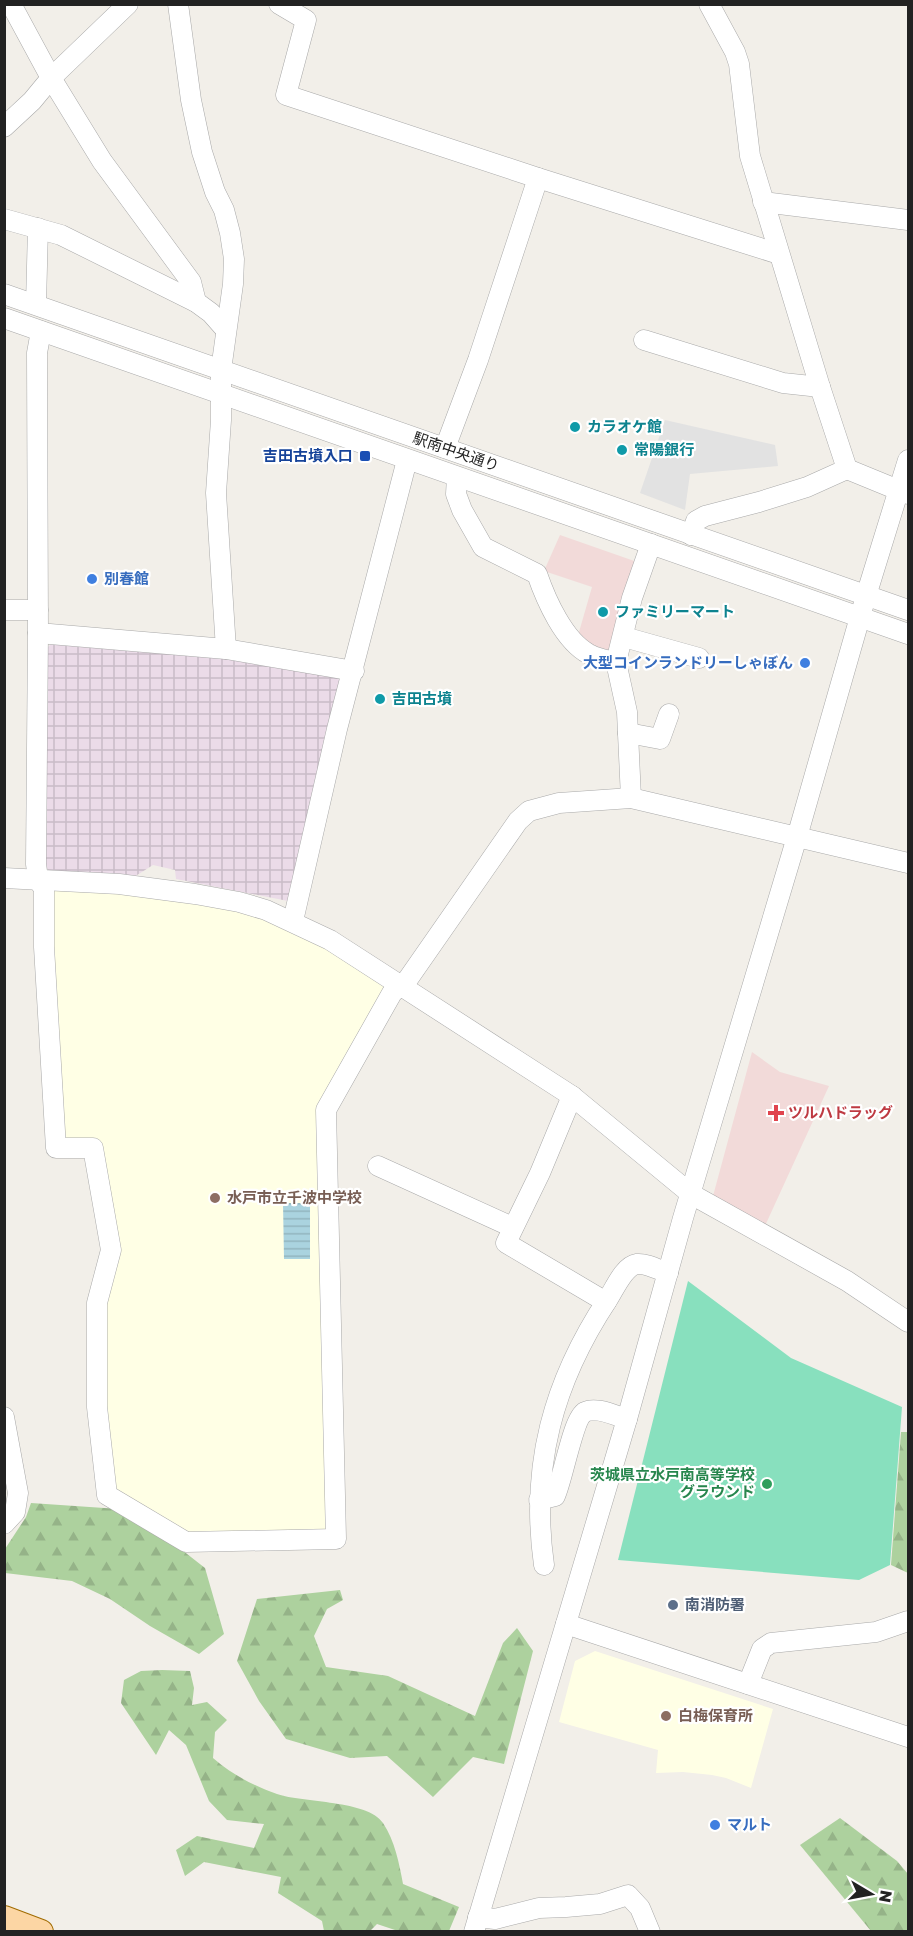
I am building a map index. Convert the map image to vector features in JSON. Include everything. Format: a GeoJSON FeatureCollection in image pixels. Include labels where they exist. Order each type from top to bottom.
{"type":"FeatureCollection","features":[{"type":"Feature","properties":{"kind":"main road"},"geometry":{"type":"LineString","coordinates":[[4,1918],[41,1932]]}},
{"type":"Feature","properties":{"kind":"street"},"geometry":{"type":"LineString","coordinates":[[11,4],[51,78],[102,161],[191,282],[196,302]]}},
{"type":"Feature","properties":{"kind":"street"},"geometry":{"type":"LineString","coordinates":[[4,127],[128,4]]}},
{"type":"Feature","properties":{"kind":"street"},"geometry":{"type":"LineString","coordinates":[[178,4],[191,100],[202,152],[230,233],[234,259],[221,370],[222,395],[216,493],[226,649]]}},
{"type":"Feature","properties":{"kind":"street"},"geometry":{"type":"LineString","coordinates":[[279,4],[306,20],[286,95],[779,254]]}},
{"type":"Feature","properties":{"kind":"street"},"geometry":{"type":"LineString","coordinates":[[709,4],[739,64],[750,156],[847,469]]}},
{"type":"Feature","properties":{"kind":"street"},"geometry":{"type":"LineString","coordinates":[[445,448],[478,360],[538,178]]}},
{"type":"Feature","properties":{"kind":"street"},"geometry":{"type":"LineString","coordinates":[[763,202],[909,220]]}},
{"type":"Feature","properties":{"kind":"street"},"geometry":{"type":"LineString","coordinates":[[4,219],[61,235],[196,302],[211,313],[226,330]]}},
{"type":"Feature","properties":{"kind":"street"},"geometry":{"type":"LineString","coordinates":[[36,304],[38,228]]}},
{"type":"Feature","properties":{"kind":"street","name":"駅南中央通り"},"geometry":{"type":"LineString","coordinates":[[4,294],[909,610]]}},
{"type":"Feature","properties":{"kind":"street","name":"駅南中央通り"},"geometry":{"type":"LineString","coordinates":[[4,318],[860,618],[909,633]]}},
{"type":"Feature","properties":{"kind":"street"},"geometry":{"type":"LineString","coordinates":[[41,331],[37,353],[36,864],[38,879],[44,890],[44,947],[56,1148],[93,1148],[111,1250],[97,1303],[97,1407],[107,1495],[186,1542],[336,1539],[326,1110],[392,993],[408,979],[518,820],[529,811],[558,803],[631,798],[909,863]]}},
{"type":"Feature","properties":{"kind":"street"},"geometry":{"type":"LineString","coordinates":[[644,340],[783,383],[820,387]]}},
{"type":"Feature","properties":{"kind":"street"},"geometry":{"type":"LineString","coordinates":[[292,921],[337,729],[354,671],[407,460]]}},
{"type":"Feature","properties":{"kind":"street"},"geometry":{"type":"LineString","coordinates":[[476,1924],[627,1419],[866,596],[904,493],[909,460]]}},
{"type":"Feature","properties":{"kind":"street"},"geometry":{"type":"LineString","coordinates":[[691,535],[696,521],[705,516],[807,487],[847,469],[904,493]]}},
{"type":"Feature","properties":{"kind":"street"},"geometry":{"type":"LineString","coordinates":[[457,477],[456,494],[462,510],[483,547],[537,574],[549,605],[572,639],[587,653],[616,662]]}},
{"type":"Feature","properties":{"kind":"street"},"geometry":{"type":"LineString","coordinates":[[631,798],[627,712],[616,662],[632,598],[651,544]]}},
{"type":"Feature","properties":{"kind":"street"},"geometry":{"type":"LineString","coordinates":[[4,610],[38,610]]}},
{"type":"Feature","properties":{"kind":"street"},"geometry":{"type":"LineString","coordinates":[[38,633],[226,649],[354,671]]}},
{"type":"Feature","properties":{"kind":"street"},"geometry":{"type":"LineString","coordinates":[[624,637],[699,658]]}},
{"type":"Feature","properties":{"kind":"street"},"geometry":{"type":"LineString","coordinates":[[628,733],[660,739],[669,714]]}},
{"type":"Feature","properties":{"kind":"street"},"geometry":{"type":"LineString","coordinates":[[4,878],[119,884],[195,894],[239,902],[292,921],[330,940],[572,1096],[691,1194],[848,1281],[909,1322]]}},
{"type":"Feature","properties":{"kind":"street"},"geometry":{"type":"LineString","coordinates":[[572,1096],[540,1173],[506,1243],[606,1302]]}},
{"type":"Feature","properties":{"kind":"street"},"geometry":{"type":"LineString","coordinates":[[378,1166],[512,1227]]}},
{"type":"Feature","properties":{"kind":"street"},"geometry":{"type":"LineString","coordinates":[[544,1565],[539,1530],[539,1500],[546,1440],[568,1370],[606,1302],[629,1268],[638,1264],[668,1273]]}},
{"type":"Feature","properties":{"kind":"street"},"geometry":{"type":"LineString","coordinates":[[539,1500],[555,1496],[561,1484],[577,1421],[585,1412],[596,1410],[627,1419]]}},
{"type":"Feature","properties":{"kind":"street"},"geometry":{"type":"LineString","coordinates":[[4,1416],[18,1493],[15,1512],[4,1524]]}},
{"type":"Feature","properties":{"kind":"street"},"geometry":{"type":"LineString","coordinates":[[748,1683],[762,1649],[771,1643],[876,1632],[909,1621]]}},
{"type":"Feature","properties":{"kind":"street"},"geometry":{"type":"LineString","coordinates":[[566,1624],[909,1737]]}},
{"type":"Feature","properties":{"kind":"street"},"geometry":{"type":"LineString","coordinates":[[476,1924],[539,1908],[600,1904],[628,1895],[640,1908],[650,1932]]}},
{"type":"Feature","properties":{"kind":"shaded area"},"geometry":{"type":"Polygon","coordinates":[[[665,420],[775,445],[778,466],[690,474],[685,510],[640,493],[665,420]]]}},
{"type":"Feature","properties":{"kind":"shaded area"},"geometry":{"type":"Polygon","coordinates":[[[560,535],[640,563],[610,659],[577,639],[592,587],[544,571],[560,535]]]}},
{"type":"Feature","properties":{"kind":"shaded area"},"geometry":{"type":"Polygon","coordinates":[[[54,641],[211,654],[345,673],[293,902],[176,879],[175,870],[153,865],[134,877],[48,870],[43,861],[44,651],[54,641]]]}},
{"type":"Feature","properties":{"kind":"shaded area","name":"水戸市立千波中学校"},"geometry":{"type":"Polygon","coordinates":[[[58,886],[229,907],[303,934],[388,989],[322,1110],[330,1530],[184,1533],[116,1490],[107,1415],[98,1143],[61,1141],[51,890],[58,886]]]}},
{"type":"Feature","properties":{"kind":"shaded area"},"geometry":{"type":"Polygon","coordinates":[[[752,1052],[780,1072],[829,1086],[764,1228],[713,1196],[752,1052]]]}},
{"type":"Feature","properties":{"kind":"shaded area","name":"白梅保育所"},"geometry":{"type":"Polygon","coordinates":[[[595,1651],[773,1709],[751,1788],[712,1775],[683,1772],[656,1773],[658,1750],[559,1722],[575,1661],[595,1651]]]}},
{"type":"Feature","properties":{"kind":"green space","name":"茨城県立水戸南高等学校 グラウンド"},"geometry":{"type":"Polygon","coordinates":[[[688,1281],[791,1358],[902,1407],[890,1565],[859,1580],[618,1560],[688,1281]]]}},
{"type":"Feature","properties":{"kind":"green space"},"geometry":{"type":"Polygon","coordinates":[[[901,1432],[908,1432],[908,1573],[891,1565],[901,1432]]]}},
{"type":"Feature","properties":{"kind":"green space"},"geometry":{"type":"Polygon","coordinates":[[[31,1503],[119,1509],[159,1532],[205,1568],[224,1634],[199,1654],[150,1626],[110,1599],[72,1581],[5,1573],[5,1549],[26,1517],[31,1503]]]}},
{"type":"Feature","properties":{"kind":"green space"},"geometry":{"type":"Polygon","coordinates":[[[340,1590],[343,1600],[327,1609],[314,1636],[326,1667],[388,1676],[475,1716],[503,1643],[517,1628],[533,1651],[504,1764],[473,1757],[433,1797],[387,1756],[350,1758],[286,1739],[259,1701],[237,1661],[257,1599],[340,1590]]]}},
{"type":"Feature","properties":{"kind":"green space"},"geometry":{"type":"Polygon","coordinates":[[[141,1671],[190,1671],[194,1688],[192,1705],[207,1702],[227,1720],[215,1732],[213,1758],[228,1770],[277,1794],[350,1806],[364,1810],[383,1823],[394,1845],[403,1884],[459,1907],[449,1931],[398,1931],[377,1924],[370,1931],[324,1931],[322,1921],[278,1893],[281,1877],[204,1862],[185,1876],[176,1850],[197,1836],[254,1848],[264,1824],[227,1820],[209,1801],[186,1745],[169,1730],[156,1755],[121,1703],[124,1680],[141,1671]]]}},
{"type":"Feature","properties":{"kind":"green space"},"geometry":{"type":"Polygon","coordinates":[[[840,1818],[897,1861],[908,1874],[908,1931],[871,1931],[800,1845],[840,1818]]]}},
{"type":"Feature","properties":{"kind":"water"},"geometry":{"type":"Polygon","coordinates":[[[283,1203],[310,1203],[310,1259],[284,1259],[283,1203]]]}},
{"type":"Feature","properties":{"kind":"place","name":"カラオケ館"},"geometry":{"type":"Point","coordinates":[575,427]}},
{"type":"Feature","properties":{"kind":"place","name":"常陽銀行"},"geometry":{"type":"Point","coordinates":[622,450]}},
{"type":"Feature","properties":{"kind":"place","name":"吉田古墳入口"},"geometry":{"type":"Point","coordinates":[365,456]}},
{"type":"Feature","properties":{"kind":"place","name":"別春館"},"geometry":{"type":"Point","coordinates":[92,579]}},
{"type":"Feature","properties":{"kind":"place","name":"ファミリーマート"},"geometry":{"type":"Point","coordinates":[603,612]}},
{"type":"Feature","properties":{"kind":"place","name":"大型コインランドリーしゃぼん"},"geometry":{"type":"Point","coordinates":[805,663]}},
{"type":"Feature","properties":{"kind":"place","name":"吉田古墳"},"geometry":{"type":"Point","coordinates":[380,699]}},
{"type":"Feature","properties":{"kind":"place","name":"ツルハドラッグ"},"geometry":{"type":"Point","coordinates":[776,1113]}},
{"type":"Feature","properties":{"kind":"place","name":"水戸市立千波中学校"},"geometry":{"type":"Point","coordinates":[215,1198]}},
{"type":"Feature","properties":{"kind":"place","name":"茨城県立水戸南高等学校 グラウンド"},"geometry":{"type":"Point","coordinates":[767,1484]}},
{"type":"Feature","properties":{"kind":"place","name":"南消防署"},"geometry":{"type":"Point","coordinates":[673,1605]}},
{"type":"Feature","properties":{"kind":"place","name":"白梅保育所"},"geometry":{"type":"Point","coordinates":[666,1716]}},
{"type":"Feature","properties":{"kind":"place","name":"マルト"},"geometry":{"type":"Point","coordinates":[715,1825]}}]}
